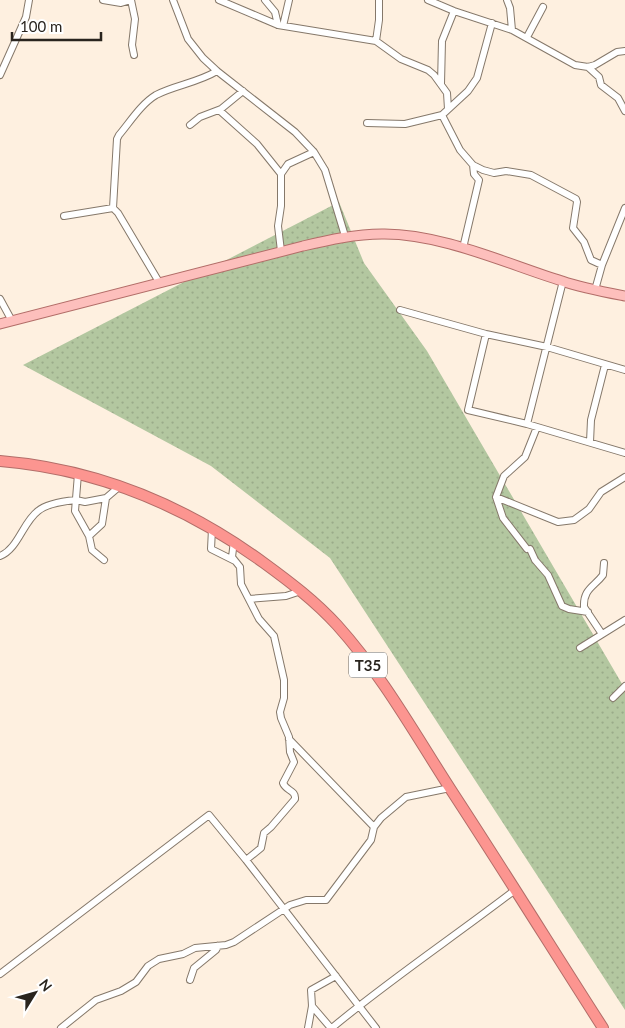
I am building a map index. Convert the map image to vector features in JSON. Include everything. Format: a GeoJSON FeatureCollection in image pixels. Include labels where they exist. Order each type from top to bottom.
{"type":"FeatureCollection","features":[{"type":"Feature","properties":{"kind":"highway","name":"T35"},"geometry":{"type":"LineString","coordinates":[[0,461],[31,464],[78,474],[120,486],[166,504],[234,541],[302,590],[337,625],[377,676],[413,728],[603,1028]]}},
{"type":"Feature","properties":{"kind":"main road"},"geometry":{"type":"LineString","coordinates":[[0,324],[280,251],[346,236],[381,234],[415,236],[464,248],[563,281],[625,296]]}},
{"type":"Feature","properties":{"kind":"street"},"geometry":{"type":"LineString","coordinates":[[0,75],[26,17],[29,0]]}},
{"type":"Feature","properties":{"kind":"street"},"geometry":{"type":"LineString","coordinates":[[102,0],[121,3],[131,0],[135,20],[132,45],[134,55]]}},
{"type":"Feature","properties":{"kind":"street"},"geometry":{"type":"LineString","coordinates":[[173,0],[188,39],[203,58],[295,132],[314,152],[325,170],[346,236]]}},
{"type":"Feature","properties":{"kind":"street"},"geometry":{"type":"LineString","coordinates":[[219,0],[280,25],[376,41],[401,59],[428,70],[441,84],[448,96],[448,109]]}},
{"type":"Feature","properties":{"kind":"street"},"geometry":{"type":"LineString","coordinates":[[265,0],[275,12],[280,25]]}},
{"type":"Feature","properties":{"kind":"street"},"geometry":{"type":"LineString","coordinates":[[280,25],[289,0]]}},
{"type":"Feature","properties":{"kind":"street"},"geometry":{"type":"LineString","coordinates":[[376,41],[379,0]]}},
{"type":"Feature","properties":{"kind":"street"},"geometry":{"type":"LineString","coordinates":[[428,0],[454,11],[512,30],[575,65],[588,67],[601,62],[616,52],[625,51]]}},
{"type":"Feature","properties":{"kind":"street"},"geometry":{"type":"LineString","coordinates":[[507,0],[510,8],[512,30]]}},
{"type":"Feature","properties":{"kind":"street"},"geometry":{"type":"LineString","coordinates":[[527,37],[544,7]]}},
{"type":"Feature","properties":{"kind":"street"},"geometry":{"type":"LineString","coordinates":[[441,84],[442,41],[454,11]]}},
{"type":"Feature","properties":{"kind":"street"},"geometry":{"type":"LineString","coordinates":[[367,123],[405,124],[442,115],[470,89],[476,78],[492,23]]}},
{"type":"Feature","properties":{"kind":"street"},"geometry":{"type":"LineString","coordinates":[[588,67],[598,76],[600,84],[618,98],[625,111]]}},
{"type":"Feature","properties":{"kind":"street"},"geometry":{"type":"LineString","coordinates":[[159,282],[118,213],[113,208],[117,139],[153,97],[165,91],[202,80],[217,71]]}},
{"type":"Feature","properties":{"kind":"street"},"geometry":{"type":"LineString","coordinates":[[190,125],[200,117],[220,110],[243,91]]}},
{"type":"Feature","properties":{"kind":"street"},"geometry":{"type":"LineString","coordinates":[[220,110],[257,144],[281,174]]}},
{"type":"Feature","properties":{"kind":"street"},"geometry":{"type":"LineString","coordinates":[[442,115],[460,150],[473,165],[483,170],[494,172],[506,171],[531,175],[574,198],[577,202],[573,228],[584,242],[590,258],[602,265]]}},
{"type":"Feature","properties":{"kind":"street"},"geometry":{"type":"LineString","coordinates":[[280,251],[278,226],[281,206],[281,174],[288,164],[314,152]]}},
{"type":"Feature","properties":{"kind":"street"},"geometry":{"type":"LineString","coordinates":[[464,248],[479,180],[474,174],[473,165]]}},
{"type":"Feature","properties":{"kind":"street"},"geometry":{"type":"LineString","coordinates":[[64,216],[113,208]]}},
{"type":"Feature","properties":{"kind":"street"},"geometry":{"type":"LineString","coordinates":[[596,290],[602,265],[625,209]]}},
{"type":"Feature","properties":{"kind":"street"},"geometry":{"type":"LineString","coordinates":[[527,424],[563,281]]}},
{"type":"Feature","properties":{"kind":"street"},"geometry":{"type":"LineString","coordinates":[[0,299],[12,321]]}},
{"type":"Feature","properties":{"kind":"street"},"geometry":{"type":"LineString","coordinates":[[400,310],[486,334],[547,347],[625,370]]}},
{"type":"Feature","properties":{"kind":"street"},"geometry":{"type":"LineString","coordinates":[[486,334],[468,410],[527,424],[625,453]]}},
{"type":"Feature","properties":{"kind":"street"},"geometry":{"type":"LineString","coordinates":[[590,442],[591,420],[605,365]]}},
{"type":"Feature","properties":{"kind":"street"},"geometry":{"type":"LineString","coordinates":[[537,427],[525,457],[504,476],[496,497],[500,514],[548,575],[562,606],[568,609],[588,612]]}},
{"type":"Feature","properties":{"kind":"street"},"geometry":{"type":"LineString","coordinates":[[78,474],[74,511],[89,536],[92,550],[104,560]]}},
{"type":"Feature","properties":{"kind":"street"},"geometry":{"type":"LineString","coordinates":[[496,497],[558,522],[568,522],[589,509],[601,492],[625,477]]}},
{"type":"Feature","properties":{"kind":"street"},"geometry":{"type":"LineString","coordinates":[[0,556],[11,548],[38,510],[58,503],[76,500],[84,502],[94,501],[106,498],[120,486]]}},
{"type":"Feature","properties":{"kind":"street"},"geometry":{"type":"LineString","coordinates":[[89,536],[102,524],[106,498]]}},
{"type":"Feature","properties":{"kind":"street"},"geometry":{"type":"LineString","coordinates":[[212,529],[211,549],[235,561]]}},
{"type":"Feature","properties":{"kind":"street"},"geometry":{"type":"LineString","coordinates":[[234,541],[232,557],[240,567],[240,582],[259,619],[274,636],[284,680],[284,698],[280,712],[290,739],[374,827]]}},
{"type":"Feature","properties":{"kind":"street"},"geometry":{"type":"LineString","coordinates":[[602,634],[584,605],[587,591],[602,577],[604,563]]}},
{"type":"Feature","properties":{"kind":"street"},"geometry":{"type":"LineString","coordinates":[[249,599],[286,596],[302,590]]}},
{"type":"Feature","properties":{"kind":"street"},"geometry":{"type":"LineString","coordinates":[[580,648],[625,620]]}},
{"type":"Feature","properties":{"kind":"street"},"geometry":{"type":"LineString","coordinates":[[613,698],[625,686]]}},
{"type":"Feature","properties":{"kind":"street"},"geometry":{"type":"LineString","coordinates":[[246,860],[261,848],[264,833],[295,800],[294,794],[283,783],[294,762],[290,752],[290,739]]}},
{"type":"Feature","properties":{"kind":"street"},"geometry":{"type":"LineString","coordinates":[[61,1028],[98,999],[121,991],[136,982],[148,966],[164,957],[183,954],[195,948],[218,946],[234,942],[290,906],[306,900],[327,899],[370,840],[374,827],[381,818],[406,797],[450,788]]}},
{"type":"Feature","properties":{"kind":"street"},"geometry":{"type":"LineString","coordinates":[[0,974],[209,815],[376,1028]]}},
{"type":"Feature","properties":{"kind":"street"},"geometry":{"type":"LineString","coordinates":[[312,1006],[331,1028],[515,890]]}},
{"type":"Feature","properties":{"kind":"street"},"geometry":{"type":"LineString","coordinates":[[190,980],[194,968],[216,950],[218,946]]}},
{"type":"Feature","properties":{"kind":"street"},"geometry":{"type":"LineString","coordinates":[[308,1028],[313,988],[336,976]]}},
{"type":"Feature","properties":{"kind":"green space"},"geometry":{"type":"Polygon","coordinates":[[[339,202],[364,263],[427,351],[625,689],[625,1010],[330,558],[211,466],[23,365],[339,202]]]}}]}
